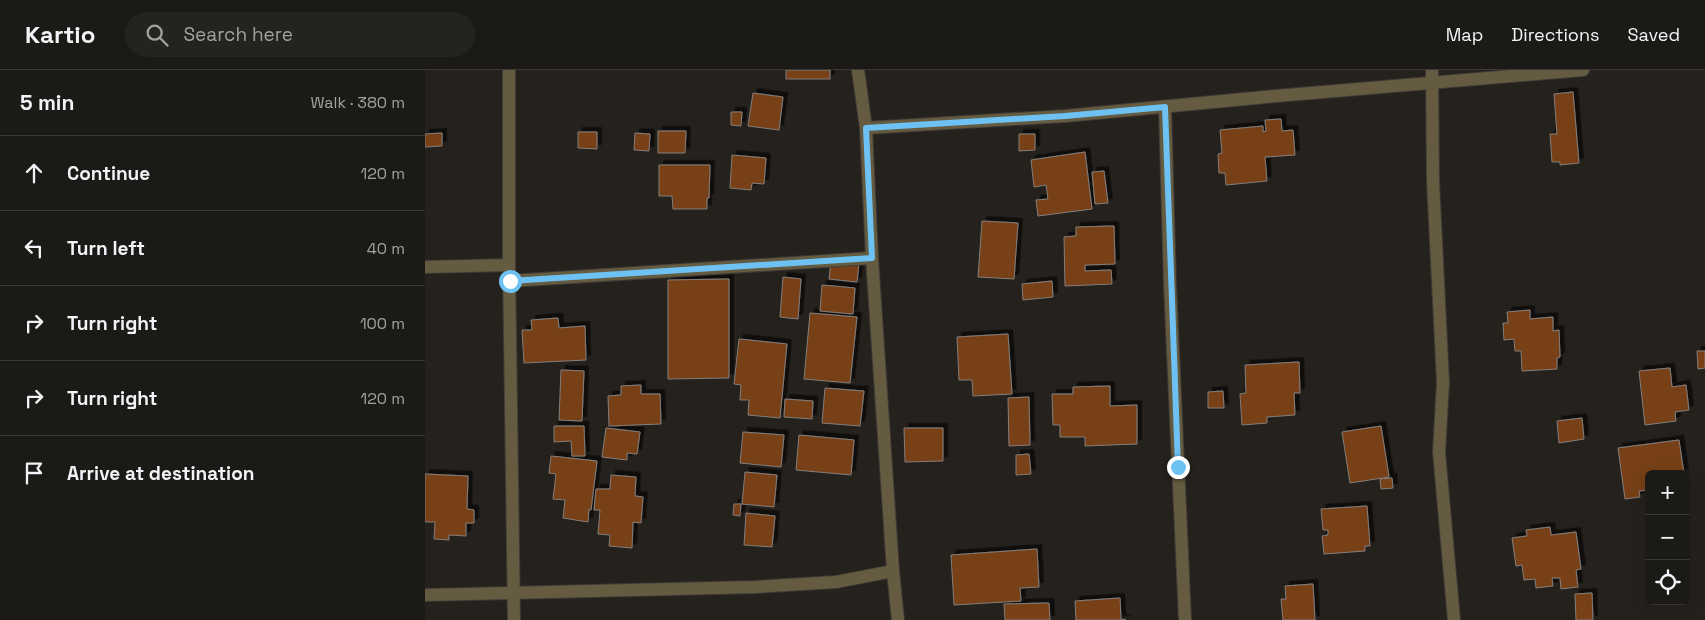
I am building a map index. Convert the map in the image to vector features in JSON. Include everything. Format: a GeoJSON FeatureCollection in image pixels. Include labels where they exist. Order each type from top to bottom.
{"type":"FeatureCollection","features":[{"type":"Feature","properties":{"kind":"street"},"geometry":{"type":"LineString","coordinates":[[509,70],[509,265],[514,620]]}},
{"type":"Feature","properties":{"kind":"street"},"geometry":{"type":"LineString","coordinates":[[858,70],[866,128],[872,258],[898,620]]}},
{"type":"Feature","properties":{"kind":"street"},"geometry":{"type":"LineString","coordinates":[[866,128],[1065,116],[1165,107],[1433,76],[1583,70]]}},
{"type":"Feature","properties":{"kind":"street"},"geometry":{"type":"LineString","coordinates":[[1433,76],[1433,181],[1443,382],[1439,452],[1454,620]]}},
{"type":"Feature","properties":{"kind":"street"},"geometry":{"type":"LineString","coordinates":[[1165,107],[1185,620]]}},
{"type":"Feature","properties":{"kind":"street"},"geometry":{"type":"LineString","coordinates":[[510,281],[872,258]]}},
{"type":"Feature","properties":{"kind":"street"},"geometry":{"type":"LineString","coordinates":[[425,268],[509,265]]}},
{"type":"Feature","properties":{"kind":"street"},"geometry":{"type":"LineString","coordinates":[[425,595],[755,587],[836,582],[893,571]]}},
{"type":"Feature","properties":{"kind":"building"},"geometry":{"type":"Polygon","coordinates":[[[786,70],[830,70],[830,79],[786,79],[786,70]]]}},
{"type":"Feature","properties":{"kind":"building"},"geometry":{"type":"Polygon","coordinates":[[[1573,92],[1579,163],[1560,165],[1560,162],[1552,162],[1550,134],[1557,134],[1554,94],[1573,92]]]}},
{"type":"Feature","properties":{"kind":"building"},"geometry":{"type":"Polygon","coordinates":[[[753,93],[783,97],[779,130],[748,126],[753,93]]]}},
{"type":"Feature","properties":{"kind":"building"},"geometry":{"type":"Polygon","coordinates":[[[731,112],[742,112],[741,126],[731,125],[731,112]]]}},
{"type":"Feature","properties":{"kind":"building"},"geometry":{"type":"Polygon","coordinates":[[[1281,119],[1282,131],[1293,130],[1295,155],[1265,157],[1267,181],[1226,185],[1225,173],[1219,173],[1218,154],[1222,153],[1220,130],[1263,126],[1263,132],[1266,131],[1265,120],[1281,119]]]}},
{"type":"Feature","properties":{"kind":"building"},"geometry":{"type":"Polygon","coordinates":[[[658,131],[686,131],[685,153],[658,153],[658,131]]]}},
{"type":"Feature","properties":{"kind":"building"},"geometry":{"type":"Polygon","coordinates":[[[578,132],[597,132],[597,149],[578,148],[578,132]]]}},
{"type":"Feature","properties":{"kind":"building"},"geometry":{"type":"Polygon","coordinates":[[[442,133],[442,146],[425,147],[425,134],[442,133]]]}},
{"type":"Feature","properties":{"kind":"building"},"geometry":{"type":"Polygon","coordinates":[[[635,133],[650,134],[649,151],[634,150],[635,133]]]}},
{"type":"Feature","properties":{"kind":"building"},"geometry":{"type":"Polygon","coordinates":[[[1019,134],[1035,134],[1035,150],[1019,151],[1019,134]]]}},
{"type":"Feature","properties":{"kind":"building"},"geometry":{"type":"Polygon","coordinates":[[[1085,152],[1092,209],[1038,216],[1036,200],[1048,199],[1046,185],[1034,187],[1031,160],[1085,152]]]}},
{"type":"Feature","properties":{"kind":"building"},"geometry":{"type":"Polygon","coordinates":[[[732,155],[766,158],[764,184],[752,183],[751,190],[730,188],[732,155]]]}},
{"type":"Feature","properties":{"kind":"building"},"geometry":{"type":"Polygon","coordinates":[[[659,165],[710,165],[707,209],[673,209],[672,196],[659,196],[659,165]]]}},
{"type":"Feature","properties":{"kind":"building"},"geometry":{"type":"Polygon","coordinates":[[[1104,171],[1108,203],[1095,204],[1092,172],[1104,171]]]}},
{"type":"Feature","properties":{"kind":"building"},"geometry":{"type":"Polygon","coordinates":[[[982,221],[1018,223],[1014,279],[978,277],[982,221]]]}},
{"type":"Feature","properties":{"kind":"building"},"geometry":{"type":"Polygon","coordinates":[[[1114,226],[1115,264],[1085,265],[1085,271],[1111,270],[1112,284],[1065,286],[1064,237],[1076,236],[1076,227],[1114,226]]]}},
{"type":"Feature","properties":{"kind":"building"},"geometry":{"type":"Polygon","coordinates":[[[831,260],[859,263],[857,282],[829,279],[831,260]]]}},
{"type":"Feature","properties":{"kind":"building"},"geometry":{"type":"Polygon","coordinates":[[[783,277],[801,279],[798,319],[780,317],[783,277]]]}},
{"type":"Feature","properties":{"kind":"building"},"geometry":{"type":"Polygon","coordinates":[[[729,279],[729,378],[668,379],[668,280],[729,279]]]}},
{"type":"Feature","properties":{"kind":"building"},"geometry":{"type":"Polygon","coordinates":[[[1052,281],[1053,297],[1023,300],[1022,284],[1052,281]]]}},
{"type":"Feature","properties":{"kind":"building"},"geometry":{"type":"Polygon","coordinates":[[[822,285],[855,288],[853,314],[820,311],[822,285]]]}},
{"type":"Feature","properties":{"kind":"building"},"geometry":{"type":"Polygon","coordinates":[[[1530,310],[1530,319],[1553,317],[1553,331],[1559,330],[1560,357],[1557,358],[1557,369],[1522,371],[1521,351],[1515,351],[1514,339],[1504,340],[1503,323],[1508,323],[1507,312],[1530,310]]]}},
{"type":"Feature","properties":{"kind":"building"},"geometry":{"type":"Polygon","coordinates":[[[810,313],[857,317],[850,383],[804,379],[810,313]]]}},
{"type":"Feature","properties":{"kind":"building"},"geometry":{"type":"Polygon","coordinates":[[[558,318],[559,328],[585,326],[586,360],[524,363],[522,330],[532,330],[531,320],[558,318]]]}},
{"type":"Feature","properties":{"kind":"building"},"geometry":{"type":"Polygon","coordinates":[[[1008,334],[1012,394],[973,396],[972,380],[959,380],[957,337],[1008,334]]]}},
{"type":"Feature","properties":{"kind":"building"},"geometry":{"type":"Polygon","coordinates":[[[739,339],[787,344],[780,418],[748,415],[749,400],[740,400],[741,385],[734,384],[739,339]]]}},
{"type":"Feature","properties":{"kind":"building"},"geometry":{"type":"Polygon","coordinates":[[[1697,351],[1705,351],[1705,368],[1698,369],[1697,351]]]}},
{"type":"Feature","properties":{"kind":"building"},"geometry":{"type":"Polygon","coordinates":[[[1299,362],[1300,393],[1294,393],[1295,415],[1267,417],[1267,423],[1242,425],[1240,394],[1246,393],[1245,365],[1299,362]]]}},
{"type":"Feature","properties":{"kind":"building"},"geometry":{"type":"Polygon","coordinates":[[[1670,368],[1672,387],[1686,385],[1689,410],[1675,412],[1676,421],[1645,425],[1639,371],[1670,368]]]}},
{"type":"Feature","properties":{"kind":"building"},"geometry":{"type":"Polygon","coordinates":[[[561,370],[584,371],[582,421],[559,420],[561,370]]]}},
{"type":"Feature","properties":{"kind":"building"},"geometry":{"type":"Polygon","coordinates":[[[641,385],[641,394],[660,394],[661,424],[609,426],[608,396],[621,395],[621,386],[641,385]]]}},
{"type":"Feature","properties":{"kind":"building"},"geometry":{"type":"Polygon","coordinates":[[[1110,386],[1110,406],[1137,405],[1137,444],[1085,446],[1085,437],[1060,437],[1060,425],[1053,425],[1052,394],[1073,394],[1073,387],[1110,386]]]}},
{"type":"Feature","properties":{"kind":"building"},"geometry":{"type":"Polygon","coordinates":[[[825,388],[864,391],[860,426],[822,423],[825,388]]]}},
{"type":"Feature","properties":{"kind":"building"},"geometry":{"type":"Polygon","coordinates":[[[1223,391],[1224,408],[1208,408],[1208,392],[1223,391]]]}},
{"type":"Feature","properties":{"kind":"building"},"geometry":{"type":"Polygon","coordinates":[[[1029,397],[1030,445],[1009,446],[1008,398],[1029,397]]]}},
{"type":"Feature","properties":{"kind":"building"},"geometry":{"type":"Polygon","coordinates":[[[785,399],[813,401],[812,419],[784,417],[785,399]]]}},
{"type":"Feature","properties":{"kind":"building"},"geometry":{"type":"Polygon","coordinates":[[[1582,418],[1584,439],[1559,443],[1557,421],[1582,418]]]}},
{"type":"Feature","properties":{"kind":"building"},"geometry":{"type":"Polygon","coordinates":[[[554,426],[584,426],[585,456],[572,456],[571,441],[554,442],[554,426]]]}},
{"type":"Feature","properties":{"kind":"building"},"geometry":{"type":"Polygon","coordinates":[[[1381,426],[1389,477],[1350,483],[1342,432],[1381,426]]]}},
{"type":"Feature","properties":{"kind":"building"},"geometry":{"type":"Polygon","coordinates":[[[606,428],[640,432],[637,454],[627,453],[627,460],[602,457],[606,428]]]}},
{"type":"Feature","properties":{"kind":"building"},"geometry":{"type":"Polygon","coordinates":[[[904,428],[943,428],[943,461],[905,462],[904,428]]]}},
{"type":"Feature","properties":{"kind":"building"},"geometry":{"type":"Polygon","coordinates":[[[743,432],[784,435],[781,467],[740,463],[743,432]]]}},
{"type":"Feature","properties":{"kind":"building"},"geometry":{"type":"Polygon","coordinates":[[[799,435],[854,440],[851,475],[796,470],[799,435]]]}},
{"type":"Feature","properties":{"kind":"building"},"geometry":{"type":"Polygon","coordinates":[[[1679,440],[1683,470],[1645,470],[1645,490],[1639,491],[1640,497],[1625,499],[1618,448],[1679,440]]]}},
{"type":"Feature","properties":{"kind":"building"},"geometry":{"type":"Polygon","coordinates":[[[1029,454],[1031,474],[1016,475],[1016,455],[1029,454]]]}},
{"type":"Feature","properties":{"kind":"building"},"geometry":{"type":"Polygon","coordinates":[[[551,456],[597,461],[588,522],[563,518],[565,500],[553,499],[556,474],[549,473],[551,456]]]}},
{"type":"Feature","properties":{"kind":"building"},"geometry":{"type":"Polygon","coordinates":[[[745,472],[777,475],[774,507],[742,504],[745,472]]]}},
{"type":"Feature","properties":{"kind":"building"},"geometry":{"type":"Polygon","coordinates":[[[425,474],[468,476],[467,509],[474,510],[474,523],[466,523],[466,536],[449,535],[449,540],[434,539],[435,522],[425,522],[425,474]]]}},
{"type":"Feature","properties":{"kind":"building"},"geometry":{"type":"Polygon","coordinates":[[[611,475],[636,477],[635,496],[643,497],[641,523],[633,522],[632,548],[609,546],[610,535],[598,534],[600,510],[594,510],[596,489],[610,489],[611,475]]]}},
{"type":"Feature","properties":{"kind":"building"},"geometry":{"type":"Polygon","coordinates":[[[1392,478],[1393,488],[1381,489],[1380,479],[1392,478]]]}},
{"type":"Feature","properties":{"kind":"building"},"geometry":{"type":"Polygon","coordinates":[[[734,504],[741,504],[740,516],[733,515],[734,504]]]}},
{"type":"Feature","properties":{"kind":"building"},"geometry":{"type":"Polygon","coordinates":[[[1367,506],[1370,546],[1365,546],[1365,551],[1324,554],[1322,536],[1328,535],[1328,530],[1323,530],[1321,509],[1367,506]]]}},
{"type":"Feature","properties":{"kind":"building"},"geometry":{"type":"Polygon","coordinates":[[[746,513],[775,516],[772,547],[744,545],[746,513]]]}},
{"type":"Feature","properties":{"kind":"building"},"geometry":{"type":"Polygon","coordinates":[[[1550,527],[1551,535],[1576,532],[1581,569],[1576,570],[1578,587],[1561,589],[1560,578],[1552,578],[1553,586],[1536,588],[1535,579],[1524,580],[1522,565],[1516,566],[1512,538],[1527,536],[1526,530],[1550,527]]]}},
{"type":"Feature","properties":{"kind":"building"},"geometry":{"type":"Polygon","coordinates":[[[1037,549],[1039,587],[1020,588],[1021,601],[954,605],[951,555],[1037,549]]]}},
{"type":"Feature","properties":{"kind":"building"},"geometry":{"type":"Polygon","coordinates":[[[1313,584],[1315,620],[1283,620],[1281,599],[1286,599],[1285,586],[1313,584]]]}},
{"type":"Feature","properties":{"kind":"building"},"geometry":{"type":"Polygon","coordinates":[[[1592,593],[1593,620],[1576,620],[1575,594],[1592,593]]]}},
{"type":"Feature","properties":{"kind":"building"},"geometry":{"type":"Polygon","coordinates":[[[1120,598],[1121,619],[1126,620],[1076,620],[1075,601],[1120,598]]]}},
{"type":"Feature","properties":{"kind":"building"},"geometry":{"type":"Polygon","coordinates":[[[1049,603],[1050,620],[1005,620],[1004,604],[1049,603]]]}},
{"type":"Feature","properties":{"kind":"route"},"geometry":{"type":"LineString","coordinates":[[510,281],[872,258],[866,128],[1065,116],[1165,107],[1178,467]]}}]}
